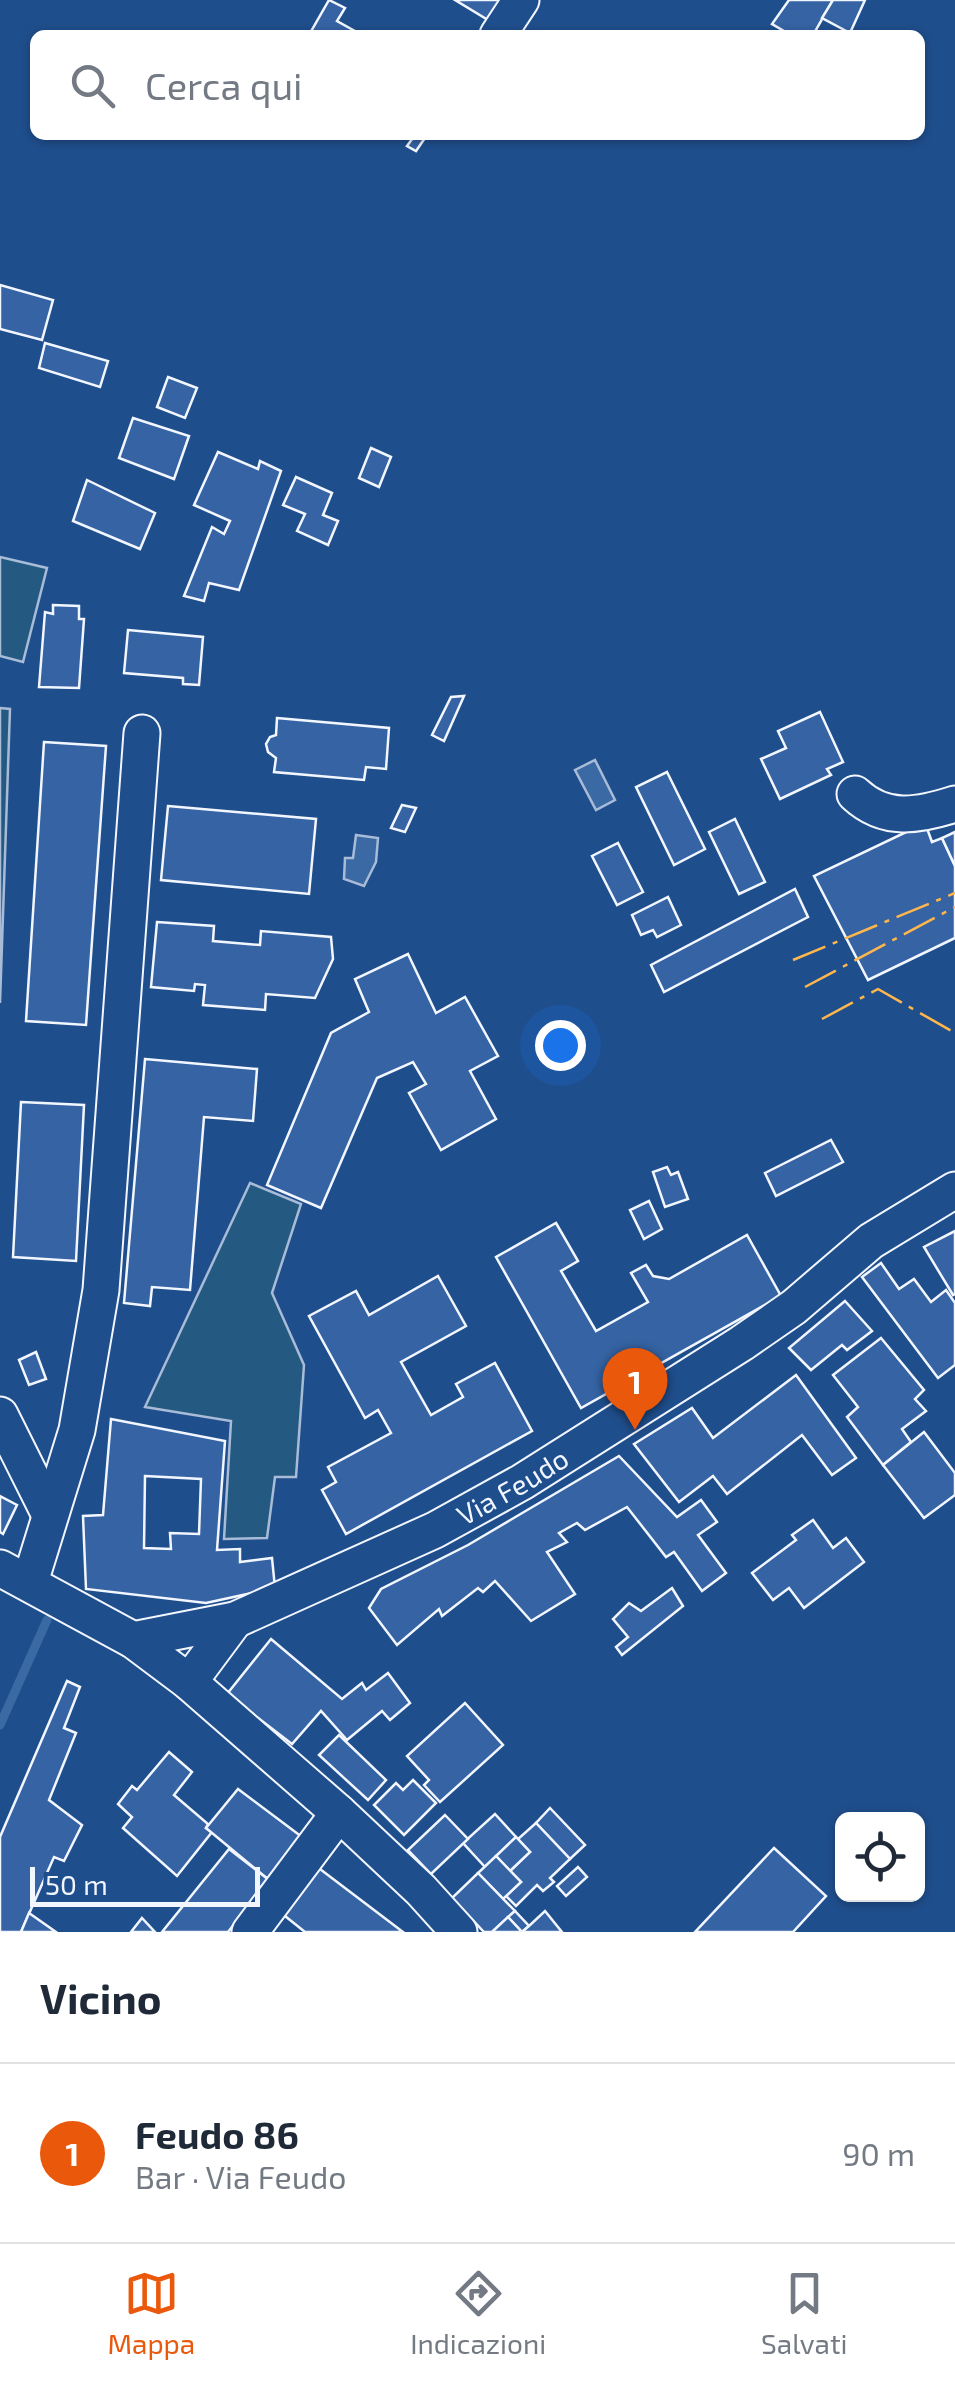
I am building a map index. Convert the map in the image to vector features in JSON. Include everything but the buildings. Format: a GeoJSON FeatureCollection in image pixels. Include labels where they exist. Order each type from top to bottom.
{"type":"FeatureCollection","features":[{"type":"Feature","properties":{"kind":"street"},"geometry":{"type":"LineString","coordinates":[[501,30],[521,0]]}},
{"type":"Feature","properties":{"kind":"street"},"geometry":{"type":"LineString","coordinates":[[142,733],[101,1290],[77,1430],[49,1513],[15,1575],[132,1640],[189,1682],[339,1813],[458,1932]]}},
{"type":"Feature","properties":{"kind":"street"},"geometry":{"type":"LineString","coordinates":[[855,794],[880,812],[894,815],[955,804]]}},
{"type":"Feature","properties":{"kind":"street","name":"Via Feudo"},"geometry":{"type":"LineString","coordinates":[[132,1640],[235,1620],[435,1530],[522,1482],[742,1343],[794,1307],[871,1242],[955,1190]]}},
{"type":"Feature","properties":{"kind":"street"},"geometry":{"type":"LineString","coordinates":[[0,1416],[49,1513]]}},
{"type":"Feature","properties":{"kind":"street"},"geometry":{"type":"LineString","coordinates":[[189,1682],[235,1620]]}},
{"type":"Feature","properties":{"kind":"street"},"geometry":{"type":"LineString","coordinates":[[250,1932],[339,1813]]}},
{"type":"Feature","properties":{"kind":"shaded area"},"geometry":{"type":"Polygon","coordinates":[[[0,557],[47,568],[23,662],[0,656],[0,557]]]}},
{"type":"Feature","properties":{"kind":"shaded area"},"geometry":{"type":"Polygon","coordinates":[[[0,708],[10,709],[0,1003],[0,708]]]}},
{"type":"Feature","properties":{"kind":"shaded area"},"geometry":{"type":"Polygon","coordinates":[[[595,760],[615,800],[596,810],[575,770],[595,760]]]}},
{"type":"Feature","properties":{"kind":"shaded area"},"geometry":{"type":"Polygon","coordinates":[[[356,835],[378,838],[376,862],[364,886],[344,879],[345,858],[353,858],[356,835]]]}},
{"type":"Feature","properties":{"kind":"shaded area"},"geometry":{"type":"Polygon","coordinates":[[[250,1183],[301,1204],[272,1293],[304,1365],[296,1477],[275,1477],[267,1538],[224,1539],[231,1421],[145,1407],[250,1183]]]}},
{"type":"Feature","properties":{"kind":"waterway"},"geometry":{"type":"LineString","coordinates":[[0,1725],[47,1620]]}},
{"type":"Feature","properties":{"kind":"power"},"geometry":{"type":"LineString","coordinates":[[793,960],[955,893]]}},
{"type":"Feature","properties":{"kind":"power"},"geometry":{"type":"LineString","coordinates":[[805,987],[955,907]]}},
{"type":"Feature","properties":{"kind":"power"},"geometry":{"type":"LineString","coordinates":[[822,1019],[878,989],[955,1033]]}},
{"type":"Feature","properties":{"kind":"place","name":"Feudo 86"},"geometry":{"type":"Point","coordinates":[635,1430]}}]}
